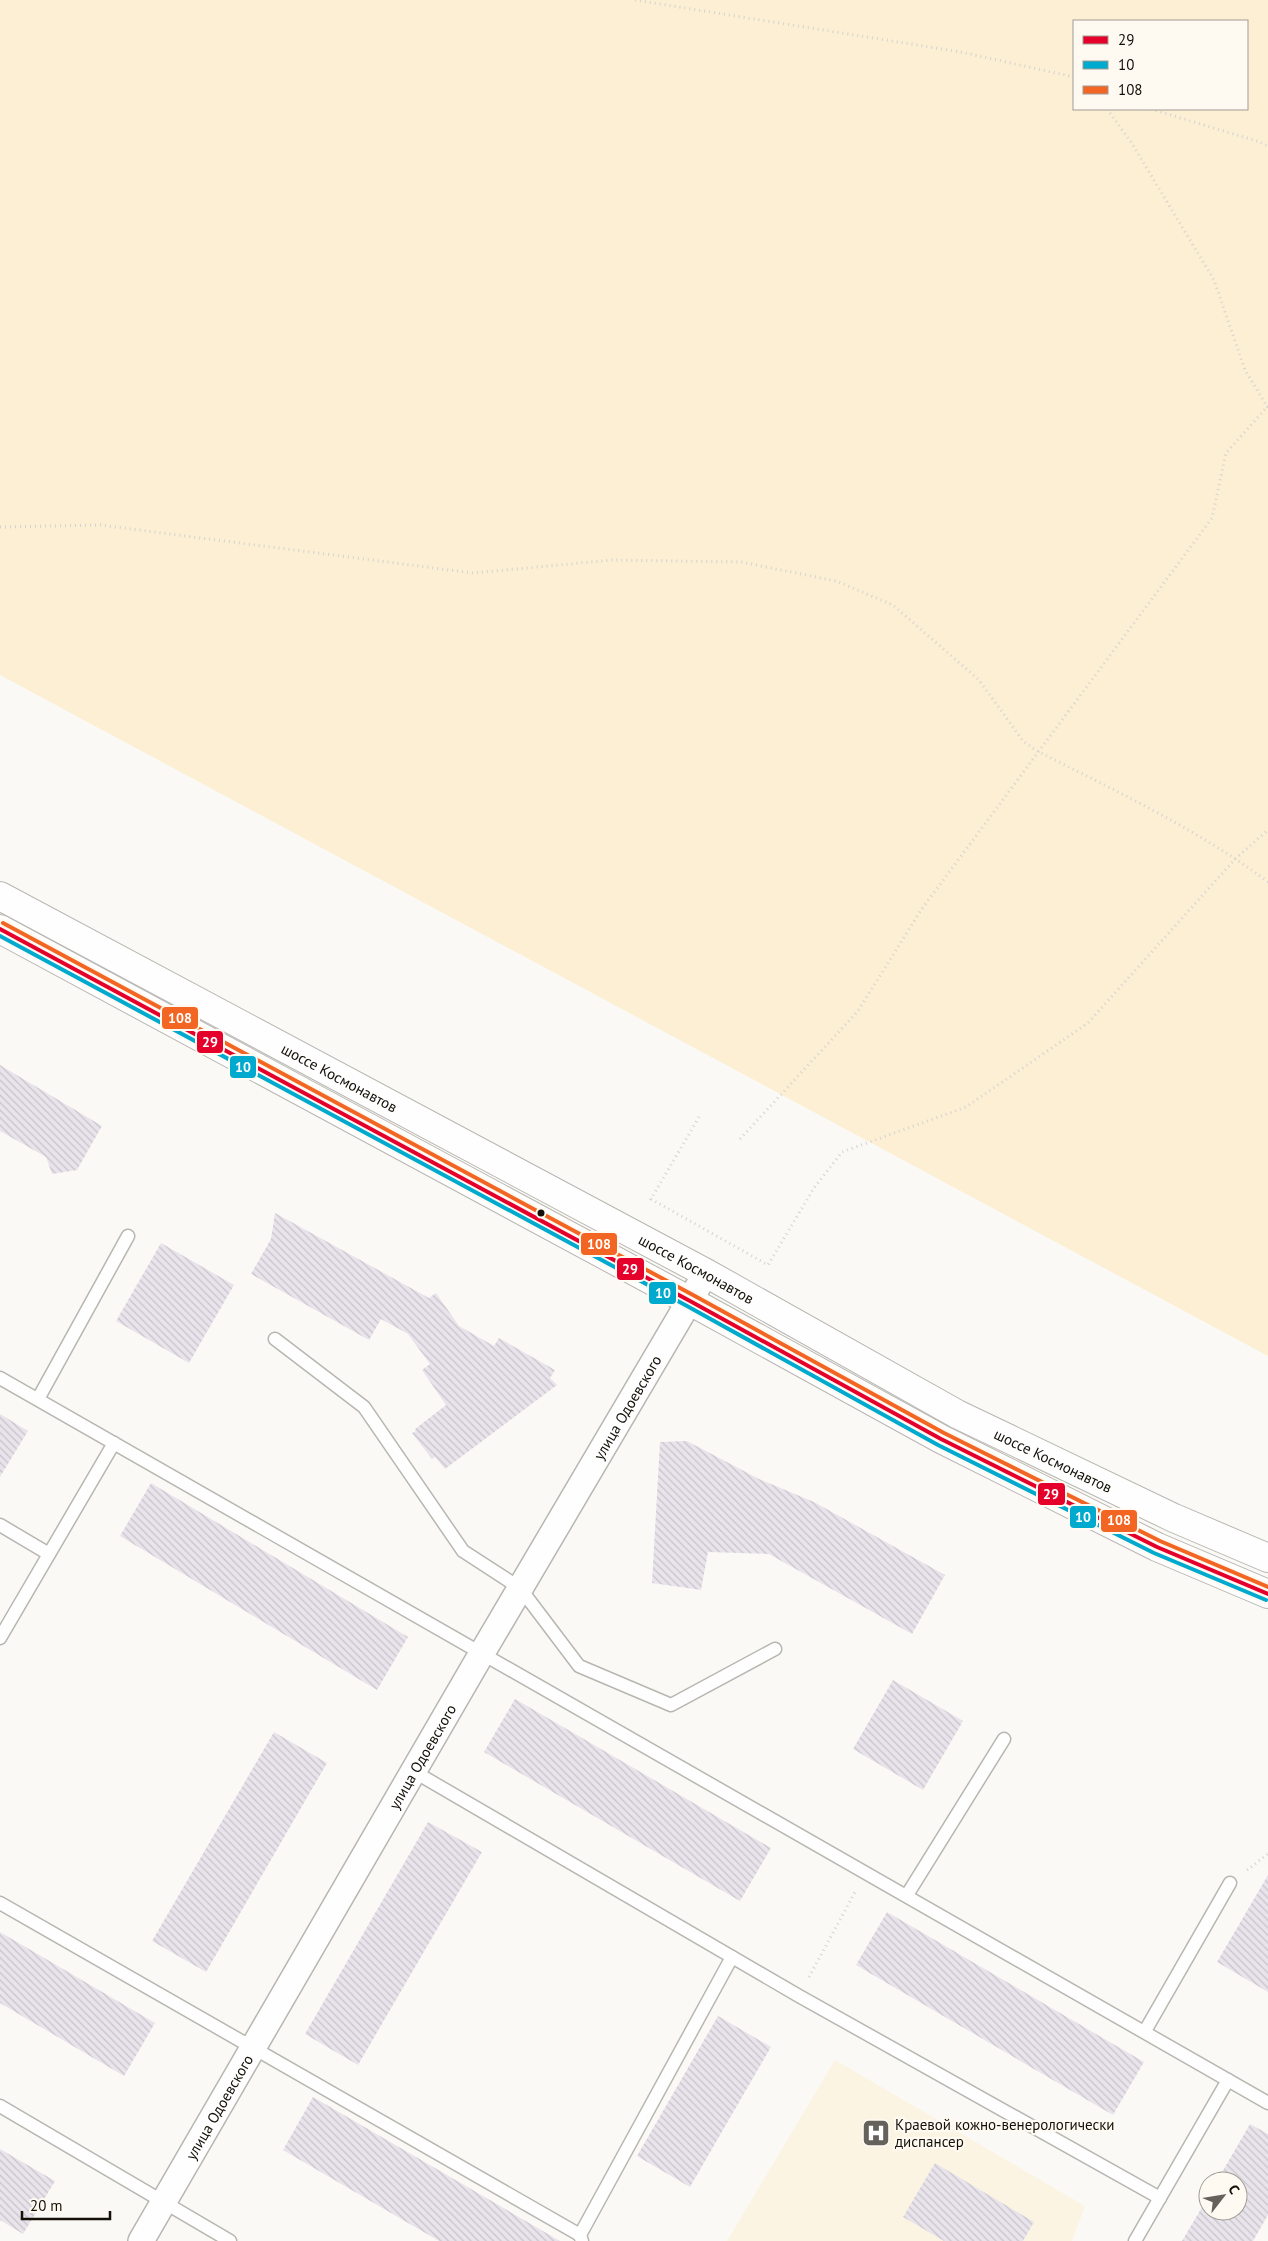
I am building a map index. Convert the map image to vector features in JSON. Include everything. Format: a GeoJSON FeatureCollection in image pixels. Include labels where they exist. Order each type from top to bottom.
{"type":"FeatureCollection","features":[{"type":"Feature","properties":{"kind":"main road","name":"шоссе Космонавтов"},"geometry":{"type":"LineString","coordinates":[[0,896],[706,1273],[958,1414],[1174,1518],[1268,1558]]}},
{"type":"Feature","properties":{"kind":"main road","name":"шоссе Космонавтов"},"geometry":{"type":"LineString","coordinates":[[0,929],[690,1301],[950,1444],[1157,1547],[1268,1594]]}},
{"type":"Feature","properties":{"kind":"street","name":"улица Одоевского"},"geometry":{"type":"LineString","coordinates":[[141,2241],[413,1771],[706,1273]]}},
{"type":"Feature","properties":{"kind":"lane"},"geometry":{"type":"LineString","coordinates":[[38,1399],[128,1236]]}},
{"type":"Feature","properties":{"kind":"lane"},"geometry":{"type":"LineString","coordinates":[[275,1339],[364,1407],[463,1552],[520,1588],[579,1666],[671,1706],[775,1649]]}},
{"type":"Feature","properties":{"kind":"lane"},"geometry":{"type":"LineString","coordinates":[[0,1378],[1268,2103]]}},
{"type":"Feature","properties":{"kind":"lane"},"geometry":{"type":"LineString","coordinates":[[1,1634],[114,1442]]}},
{"type":"Feature","properties":{"kind":"lane"},"geometry":{"type":"LineString","coordinates":[[0,1524],[49,1554]]}},
{"type":"Feature","properties":{"kind":"lane"},"geometry":{"type":"LineString","coordinates":[[907,1895],[1004,1739]]}},
{"type":"Feature","properties":{"kind":"lane"},"geometry":{"type":"LineString","coordinates":[[413,1771],[799,1996],[1160,2198]]}},
{"type":"Feature","properties":{"kind":"lane"},"geometry":{"type":"LineString","coordinates":[[1145,2031],[1230,1883]]}},
{"type":"Feature","properties":{"kind":"lane"},"geometry":{"type":"LineString","coordinates":[[0,1903],[581,2238],[732,1957]]}},
{"type":"Feature","properties":{"kind":"lane"},"geometry":{"type":"LineString","coordinates":[[1135,2241],[1228,2080]]}},
{"type":"Feature","properties":{"kind":"lane"},"geometry":{"type":"LineString","coordinates":[[0,2106],[230,2241]]}},
{"type":"Feature","properties":{"kind":"path"},"geometry":{"type":"LineString","coordinates":[[634,0],[961,52],[1073,77]]}},
{"type":"Feature","properties":{"kind":"path"},"geometry":{"type":"LineString","coordinates":[[740,1139],[858,1011],[921,910],[1037,751],[1212,518],[1226,453],[1268,407],[1245,370],[1214,280],[1131,142],[1108,110]]}},
{"type":"Feature","properties":{"kind":"path"},"geometry":{"type":"LineString","coordinates":[[1154,110],[1268,146]]}},
{"type":"Feature","properties":{"kind":"path"},"geometry":{"type":"LineString","coordinates":[[0,527],[100,525],[473,573],[612,560],[731,562],[836,581],[893,605],[979,680],[1023,741],[1037,751],[1130,799],[1236,858],[1268,882]]}},
{"type":"Feature","properties":{"kind":"path"},"geometry":{"type":"LineString","coordinates":[[699,1116],[651,1199],[768,1264],[814,1188],[842,1152],[966,1107],[1088,1023],[1236,858],[1268,830]]}},
{"type":"Feature","properties":{"kind":"path"},"geometry":{"type":"LineString","coordinates":[[1230,1883],[1268,1854]]}},
{"type":"Feature","properties":{"kind":"path"},"geometry":{"type":"LineString","coordinates":[[799,1996],[866,1872]]}},
{"type":"Feature","properties":{"kind":"shaded area"},"geometry":{"type":"Polygon","coordinates":[[[0,0],[1268,0],[1268,1356],[0,675],[0,0]]]}},
{"type":"Feature","properties":{"kind":"shaded area","name":"Краевой кожно-венерологически диспансер"},"geometry":{"type":"Polygon","coordinates":[[[835,2060],[1085,2206],[1072,2241],[727,2241],[835,2060]]]}},
{"type":"Feature","properties":{"kind":"building"},"geometry":{"type":"Polygon","coordinates":[[[0,1065],[102,1126],[77,1170],[52,1174],[46,1157],[0,1131],[0,1065]]]}},
{"type":"Feature","properties":{"kind":"building"},"geometry":{"type":"Polygon","coordinates":[[[275,1213],[429,1298],[436,1293],[459,1326],[494,1346],[499,1338],[555,1370],[550,1378],[557,1385],[445,1469],[435,1457],[432,1459],[412,1433],[446,1405],[422,1370],[430,1364],[408,1334],[381,1319],[369,1340],[251,1274],[271,1239],[275,1213]]]}},
{"type":"Feature","properties":{"kind":"building"},"geometry":{"type":"Polygon","coordinates":[[[161,1243],[234,1285],[189,1363],[116,1321],[161,1243]]]}},
{"type":"Feature","properties":{"kind":"building"},"geometry":{"type":"Polygon","coordinates":[[[0,1414],[28,1431],[0,1477],[0,1414]]]}},
{"type":"Feature","properties":{"kind":"building"},"geometry":{"type":"Polygon","coordinates":[[[687,1441],[759,1479],[814,1502],[945,1575],[912,1634],[769,1554],[708,1552],[701,1590],[652,1583],[660,1442],[687,1441]]]}},
{"type":"Feature","properties":{"kind":"building"},"geometry":{"type":"Polygon","coordinates":[[[151,1483],[408,1637],[377,1690],[120,1536],[151,1483]]]}},
{"type":"Feature","properties":{"kind":"building"},"geometry":{"type":"Polygon","coordinates":[[[893,1680],[963,1721],[923,1790],[853,1749],[893,1680]]]}},
{"type":"Feature","properties":{"kind":"building"},"geometry":{"type":"Polygon","coordinates":[[[515,1699],[771,1848],[740,1901],[484,1752],[515,1699]]]}},
{"type":"Feature","properties":{"kind":"building"},"geometry":{"type":"Polygon","coordinates":[[[274,1732],[327,1763],[206,1972],[152,1941],[274,1732]]]}},
{"type":"Feature","properties":{"kind":"building"},"geometry":{"type":"Polygon","coordinates":[[[428,1822],[482,1852],[358,2065],[305,2034],[428,1822]]]}},
{"type":"Feature","properties":{"kind":"building"},"geometry":{"type":"Polygon","coordinates":[[[1268,1875],[1268,1992],[1217,1962],[1268,1875]]]}},
{"type":"Feature","properties":{"kind":"building"},"geometry":{"type":"Polygon","coordinates":[[[887,1912],[1144,2062],[1113,2115],[856,1965],[887,1912]]]}},
{"type":"Feature","properties":{"kind":"building"},"geometry":{"type":"Polygon","coordinates":[[[0,1932],[155,2023],[124,2076],[0,2003],[0,1932]]]}},
{"type":"Feature","properties":{"kind":"building"},"geometry":{"type":"Polygon","coordinates":[[[718,2016],[771,2047],[690,2187],[637,2156],[718,2016]]]}},
{"type":"Feature","properties":{"kind":"building"},"geometry":{"type":"Polygon","coordinates":[[[313,2097],[560,2241],[439,2241],[283,2150],[313,2097]]]}},
{"type":"Feature","properties":{"kind":"building"},"geometry":{"type":"Polygon","coordinates":[[[1250,2124],[1268,2134],[1268,2215],[1253,2241],[1182,2241],[1198,2214],[1198,2221],[1248,2221],[1248,2171],[1223,2171],[1250,2124]]]}},
{"type":"Feature","properties":{"kind":"building"},"geometry":{"type":"Polygon","coordinates":[[[0,2149],[55,2181],[23,2234],[0,2220],[0,2149]]]}},
{"type":"Feature","properties":{"kind":"building"},"geometry":{"type":"Polygon","coordinates":[[[935,2163],[1034,2222],[1023,2241],[944,2241],[903,2217],[935,2163]]]}},
{"type":"Feature","properties":{"kind":"transit line","name":"108"},"geometry":{"type":"LineString","coordinates":[[3,923],[693,1295],[944,1433],[1160,1541],[1268,1587]]}},
{"type":"Feature","properties":{"kind":"transit line","name":"29"},"geometry":{"type":"LineString","coordinates":[[0,929],[690,1301],[941,1439],[1157,1547],[1268,1594]]}},
{"type":"Feature","properties":{"kind":"transit line","name":"10"},"geometry":{"type":"LineString","coordinates":[[0,936],[687,1306],[938,1445],[1154,1553],[1266,1600]]}},
{"type":"Feature","properties":{"kind":"place","name":"Краевой кожно-венерологически диспансер"},"geometry":{"type":"Point","coordinates":[876,2133]}}]}
